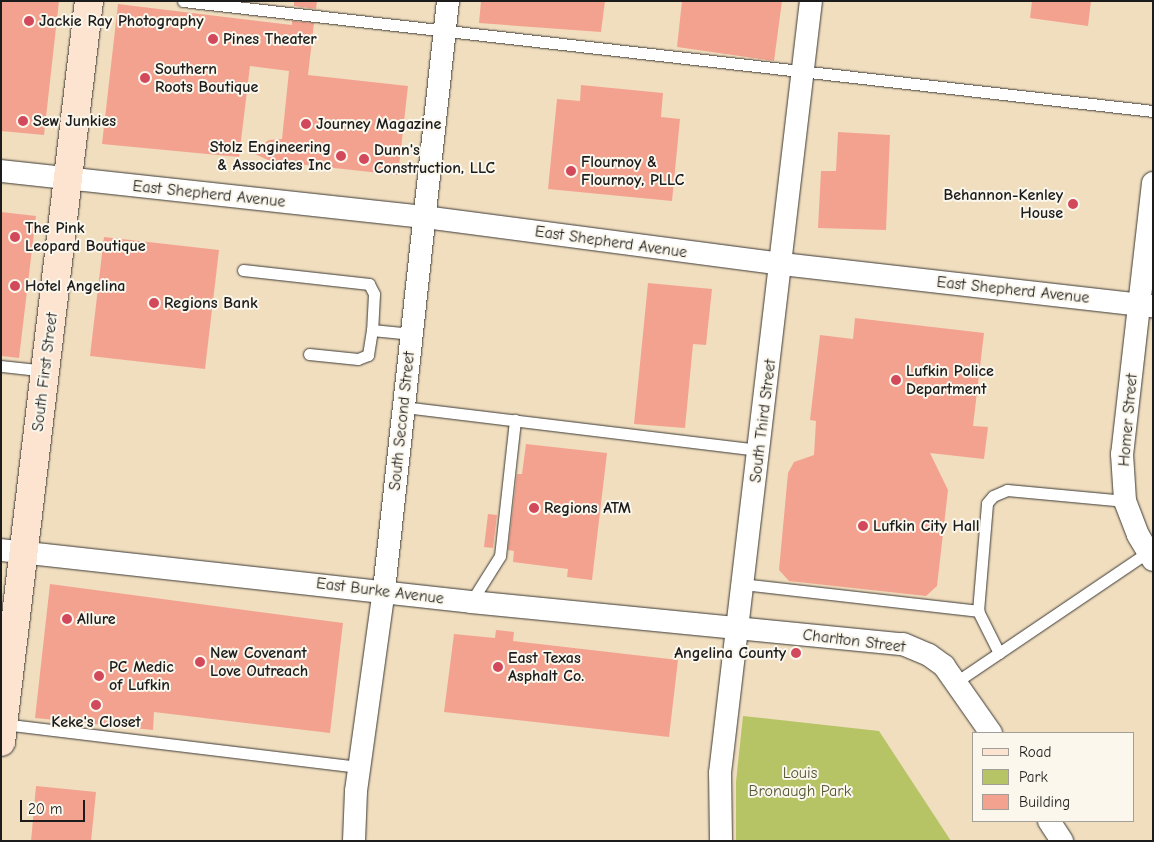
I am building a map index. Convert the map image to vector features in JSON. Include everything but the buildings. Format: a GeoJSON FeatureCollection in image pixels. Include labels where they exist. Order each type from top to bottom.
{"type":"FeatureCollection","features":[{"type":"Feature","properties":{"kind":"main road","name":"South First Street"},"geometry":{"type":"LineString","coordinates":[[2,733],[12,552],[46,371],[70,179],[88,1]]}},
{"type":"Feature","properties":{"kind":"street","name":"South Second Street"},"geometry":{"type":"LineString","coordinates":[[354,841],[359,767],[384,590],[448,1]]}},
{"type":"Feature","properties":{"kind":"street","name":"South Third Street"},"geometry":{"type":"LineString","coordinates":[[721,841],[720,773],[782,264],[811,1]]}},
{"type":"Feature","properties":{"kind":"street","name":"East Shepherd Avenue"},"geometry":{"type":"LineString","coordinates":[[1,171],[425,217],[782,264],[1146,305]]}},
{"type":"Feature","properties":{"kind":"street","name":"Homer Street"},"geometry":{"type":"LineString","coordinates":[[1150,556],[1125,501],[1122,454],[1146,305],[1153,183]]}},
{"type":"Feature","properties":{"kind":"street","name":"East Burke Avenue"},"geometry":{"type":"LineString","coordinates":[[12,552],[384,590],[471,602],[737,628]]}},
{"type":"Feature","properties":{"kind":"street","name":"Charlton Street"},"geometry":{"type":"LineString","coordinates":[[737,628],[903,644],[929,655],[944,666],[990,732]]}},
{"type":"Feature","properties":{"kind":"street"},"geometry":{"type":"LineString","coordinates":[[1050,822],[1062,841]]}},
{"type":"Feature","properties":{"kind":"lane"},"geometry":{"type":"LineString","coordinates":[[183,1],[1153,111]]}},
{"type":"Feature","properties":{"kind":"lane"},"geometry":{"type":"LineString","coordinates":[[242,270],[369,284],[374,294],[372,330],[368,355],[358,359],[309,354]]}},
{"type":"Feature","properties":{"kind":"lane"},"geometry":{"type":"LineString","coordinates":[[372,330],[412,334]]}},
{"type":"Feature","properties":{"kind":"lane"},"geometry":{"type":"LineString","coordinates":[[1,366],[46,371]]}},
{"type":"Feature","properties":{"kind":"lane"},"geometry":{"type":"LineString","coordinates":[[404,407],[759,450]]}},
{"type":"Feature","properties":{"kind":"lane"},"geometry":{"type":"LineString","coordinates":[[471,602],[500,556],[515,420]]}},
{"type":"Feature","properties":{"kind":"lane"},"geometry":{"type":"LineString","coordinates":[[999,653],[978,611],[985,509],[993,496],[1008,490],[1125,501]]}},
{"type":"Feature","properties":{"kind":"lane"},"geometry":{"type":"LineString","coordinates":[[956,682],[1150,556]]}},
{"type":"Feature","properties":{"kind":"lane"},"geometry":{"type":"LineString","coordinates":[[742,584],[978,611]]}},
{"type":"Feature","properties":{"kind":"lane"},"geometry":{"type":"LineString","coordinates":[[2,733],[359,767]]}},
{"type":"Feature","properties":{"kind":"green space","name":"Louis Bronaugh Park"},"geometry":{"type":"Polygon","coordinates":[[[743,716],[879,731],[951,841],[736,841],[736,782],[743,716]]]}},
{"type":"Feature","properties":{"kind":"place","name":"Jackie Ray Photography"},"geometry":{"type":"Point","coordinates":[29,21]}},
{"type":"Feature","properties":{"kind":"place","name":"Pines Theater"},"geometry":{"type":"Point","coordinates":[213,39]}},
{"type":"Feature","properties":{"kind":"place","name":"Southern Roots Boutique"},"geometry":{"type":"Point","coordinates":[145,78]}},
{"type":"Feature","properties":{"kind":"place","name":"Sew Junkies"},"geometry":{"type":"Point","coordinates":[23,121]}},
{"type":"Feature","properties":{"kind":"place","name":"Journey Magazine"},"geometry":{"type":"Point","coordinates":[306,124]}},
{"type":"Feature","properties":{"kind":"place","name":"Stolz Engineering & Associates Inc"},"geometry":{"type":"Point","coordinates":[341,156]}},
{"type":"Feature","properties":{"kind":"place","name":"Dunn's Construction, LLC"},"geometry":{"type":"Point","coordinates":[364,159]}},
{"type":"Feature","properties":{"kind":"place","name":"Flournoy & Flournoy, PLLC"},"geometry":{"type":"Point","coordinates":[571,171]}},
{"type":"Feature","properties":{"kind":"place","name":"Behannon-Kenley House"},"geometry":{"type":"Point","coordinates":[1073,204]}},
{"type":"Feature","properties":{"kind":"place","name":"The Pink Leopard Boutique"},"geometry":{"type":"Point","coordinates":[15,237]}},
{"type":"Feature","properties":{"kind":"place","name":"Hotel Angelina"},"geometry":{"type":"Point","coordinates":[15,286]}},
{"type":"Feature","properties":{"kind":"place","name":"Regions Bank"},"geometry":{"type":"Point","coordinates":[154,303]}},
{"type":"Feature","properties":{"kind":"place","name":"Lufkin Police Department"},"geometry":{"type":"Point","coordinates":[896,380]}},
{"type":"Feature","properties":{"kind":"place","name":"Regions ATM"},"geometry":{"type":"Point","coordinates":[534,508]}},
{"type":"Feature","properties":{"kind":"place","name":"Lufkin City Hall"},"geometry":{"type":"Point","coordinates":[863,526]}},
{"type":"Feature","properties":{"kind":"place","name":"Allure"},"geometry":{"type":"Point","coordinates":[67,619]}},
{"type":"Feature","properties":{"kind":"place","name":"Angelina County"},"geometry":{"type":"Point","coordinates":[796,653]}},
{"type":"Feature","properties":{"kind":"place","name":"New Covenant Love Outreach"},"geometry":{"type":"Point","coordinates":[200,662]}},
{"type":"Feature","properties":{"kind":"place","name":"East Texas Asphalt Co."},"geometry":{"type":"Point","coordinates":[498,667]}},
{"type":"Feature","properties":{"kind":"place","name":"PC Medic of Lufkin"},"geometry":{"type":"Point","coordinates":[99,676]}},
{"type":"Feature","properties":{"kind":"place","name":"Keke's Closet"},"geometry":{"type":"Point","coordinates":[96,705]}}]}
